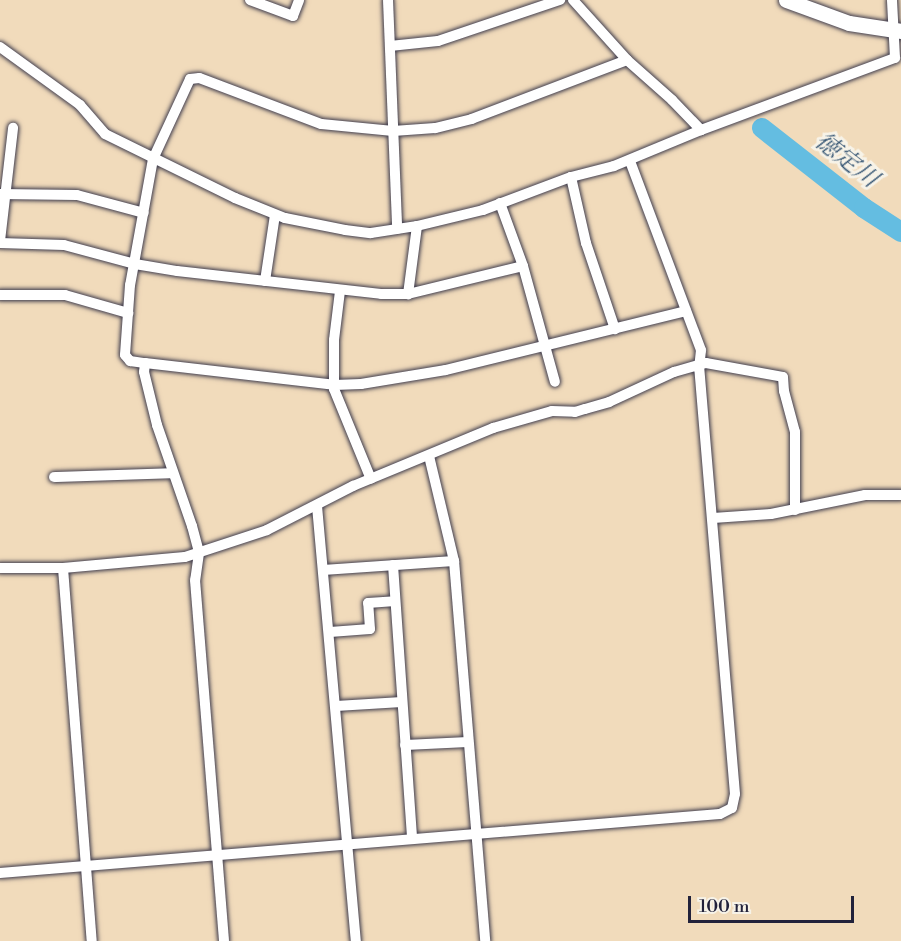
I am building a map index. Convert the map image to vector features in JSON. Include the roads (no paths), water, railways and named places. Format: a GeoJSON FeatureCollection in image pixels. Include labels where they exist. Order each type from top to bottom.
{"type":"FeatureCollection","features":[{"type":"Feature","properties":{"kind":"street"},"geometry":{"type":"LineString","coordinates":[[250,0],[293,16],[299,0]]}},
{"type":"Feature","properties":{"kind":"street"},"geometry":{"type":"LineString","coordinates":[[388,0],[397,229]]}},
{"type":"Feature","properties":{"kind":"street"},"geometry":{"type":"LineString","coordinates":[[390,46],[438,42],[560,0]]}},
{"type":"Feature","properties":{"kind":"street"},"geometry":{"type":"LineString","coordinates":[[573,0],[627,60],[701,130]]}},
{"type":"Feature","properties":{"kind":"street"},"geometry":{"type":"LineString","coordinates":[[786,0],[849,23],[898,31]]}},
{"type":"Feature","properties":{"kind":"street"},"geometry":{"type":"LineString","coordinates":[[0,47],[80,105],[105,134],[153,159],[275,215],[371,233],[451,219],[571,177],[630,161],[701,130],[895,58],[898,31],[892,0]]}},
{"type":"Feature","properties":{"kind":"street"},"geometry":{"type":"LineString","coordinates":[[627,60],[472,119],[435,128],[393,131],[321,124],[200,78],[190,80],[153,159],[135,264],[125,355],[130,361],[334,385],[398,380],[546,347],[686,311]]}},
{"type":"Feature","properties":{"kind":"street"},"geometry":{"type":"LineString","coordinates":[[13,128],[3,194],[0,242],[64,245],[135,264],[340,291],[408,294],[523,266]]}},
{"type":"Feature","properties":{"kind":"street"},"geometry":{"type":"LineString","coordinates":[[0,873],[720,814],[732,808],[735,794],[699,366],[701,350],[630,161]]}},
{"type":"Feature","properties":{"kind":"street"},"geometry":{"type":"LineString","coordinates":[[571,177],[586,243],[615,329]]}},
{"type":"Feature","properties":{"kind":"street"},"geometry":{"type":"LineString","coordinates":[[3,194],[77,195],[144,213]]}},
{"type":"Feature","properties":{"kind":"street"},"geometry":{"type":"LineString","coordinates":[[500,203],[523,266],[555,382]]}},
{"type":"Feature","properties":{"kind":"street"},"geometry":{"type":"LineString","coordinates":[[265,282],[275,215]]}},
{"type":"Feature","properties":{"kind":"street"},"geometry":{"type":"LineString","coordinates":[[408,294],[417,226]]}},
{"type":"Feature","properties":{"kind":"street"},"geometry":{"type":"LineString","coordinates":[[340,291],[334,340],[334,385],[371,479]]}},
{"type":"Feature","properties":{"kind":"street"},"geometry":{"type":"LineString","coordinates":[[0,295],[65,295],[128,313]]}},
{"type":"Feature","properties":{"kind":"street"},"geometry":{"type":"LineString","coordinates":[[145,363],[144,372],[157,425],[199,553],[195,580],[224,941]]}},
{"type":"Feature","properties":{"kind":"street"},"geometry":{"type":"LineString","coordinates":[[0,568],[122,565],[199,553],[267,530],[371,479],[493,428],[552,411],[575,412],[593,407],[674,372],[712,363],[783,377],[783,391],[795,432],[795,510]]}},
{"type":"Feature","properties":{"kind":"street"},"geometry":{"type":"LineString","coordinates":[[429,456],[454,561],[485,941]]}},
{"type":"Feature","properties":{"kind":"street"},"geometry":{"type":"LineString","coordinates":[[54,477],[173,473]]}},
{"type":"Feature","properties":{"kind":"street"},"geometry":{"type":"LineString","coordinates":[[713,518],[795,510],[866,495],[901,495]]}},
{"type":"Feature","properties":{"kind":"street"},"geometry":{"type":"LineString","coordinates":[[317,506],[356,941]]}},
{"type":"Feature","properties":{"kind":"street"},"geometry":{"type":"LineString","coordinates":[[323,570],[454,561]]}},
{"type":"Feature","properties":{"kind":"street"},"geometry":{"type":"LineString","coordinates":[[393,565],[412,838]]}},
{"type":"Feature","properties":{"kind":"street"},"geometry":{"type":"LineString","coordinates":[[63,568],[92,941]]}},
{"type":"Feature","properties":{"kind":"street"},"geometry":{"type":"LineString","coordinates":[[330,632],[370,629],[368,603],[395,601]]}},
{"type":"Feature","properties":{"kind":"street"},"geometry":{"type":"LineString","coordinates":[[336,706],[402,702]]}},
{"type":"Feature","properties":{"kind":"street"},"geometry":{"type":"LineString","coordinates":[[405,745],[468,742]]}},
{"type":"Feature","properties":{"kind":"waterway","name":"徳定川"},"geometry":{"type":"LineString","coordinates":[[762,128],[864,208],[901,232]]}}]}
